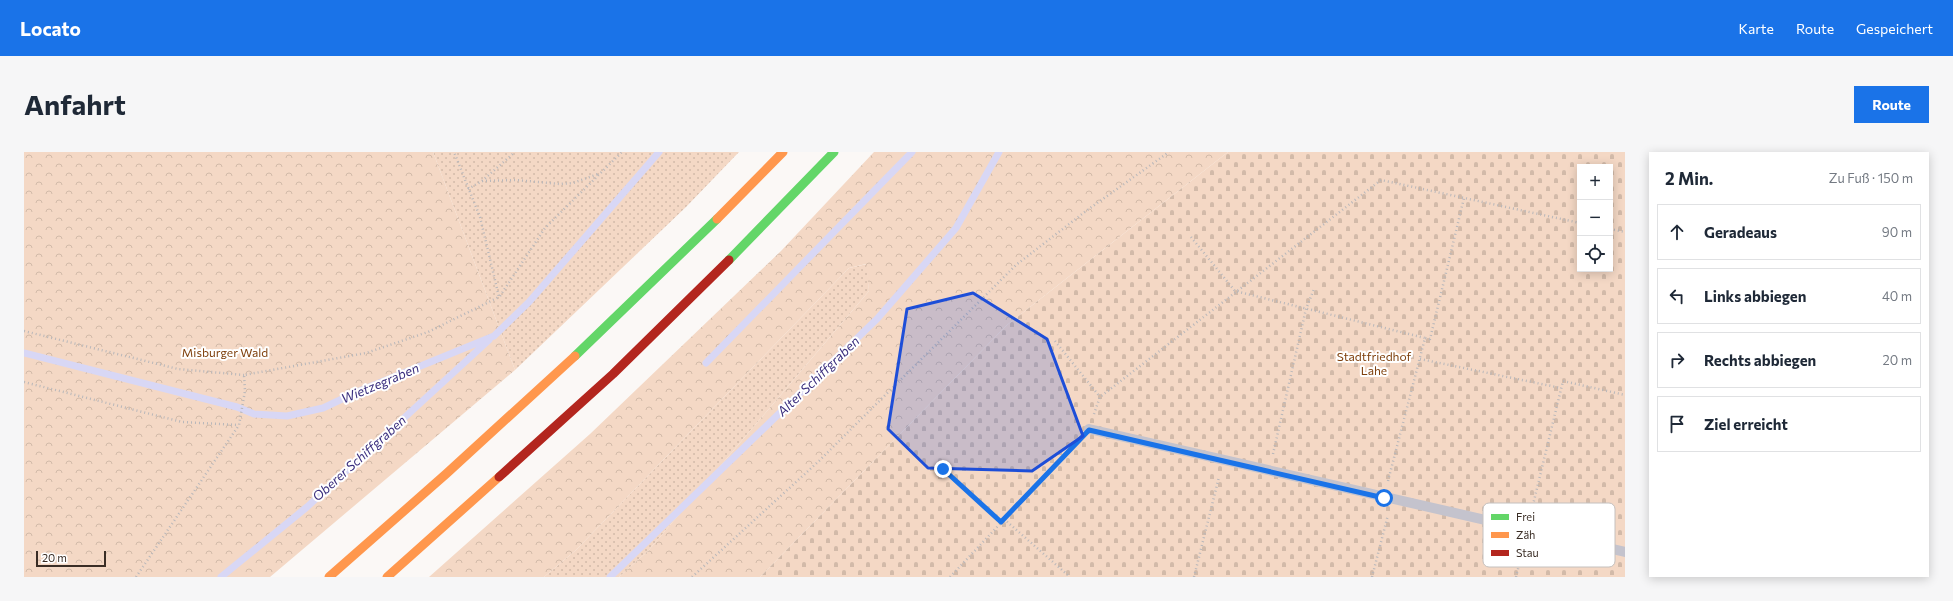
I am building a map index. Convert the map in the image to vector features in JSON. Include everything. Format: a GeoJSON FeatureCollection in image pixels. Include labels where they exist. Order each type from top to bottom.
{"type":"FeatureCollection","features":[{"type":"Feature","properties":{"kind":"highway"},"geometry":{"type":"LineString","coordinates":[[329,577],[452,469],[617,318],[707,231],[783,152]]}},
{"type":"Feature","properties":{"kind":"highway"},"geometry":{"type":"LineString","coordinates":[[387,577],[649,340],[734,256],[834,152]]}},
{"type":"Feature","properties":{"kind":"lane"},"geometry":{"type":"LineString","coordinates":[[1089,430],[1483,519]]}},
{"type":"Feature","properties":{"kind":"lane"},"geometry":{"type":"LineString","coordinates":[[1615,550],[1625,552]]}},
{"type":"Feature","properties":{"kind":"path"},"geometry":{"type":"LineString","coordinates":[[454,152],[480,217],[499,297]]}},
{"type":"Feature","properties":{"kind":"path"},"geometry":{"type":"LineString","coordinates":[[468,189],[482,181],[515,152]]}},
{"type":"Feature","properties":{"kind":"path"},"geometry":{"type":"LineString","coordinates":[[24,331],[178,369],[244,375],[366,353],[428,332],[499,297],[545,228],[622,152]]}},
{"type":"Feature","properties":{"kind":"path"},"geometry":{"type":"LineString","coordinates":[[692,577],[819,462],[1016,265],[1086,211],[1169,152]]}},
{"type":"Feature","properties":{"kind":"path"},"geometry":{"type":"LineString","coordinates":[[482,181],[516,180],[560,184],[573,183],[600,173]]}},
{"type":"Feature","properties":{"kind":"path"},"geometry":{"type":"LineString","coordinates":[[950,577],[1004,518],[1089,430],[1100,397],[1380,180],[1577,222]]}},
{"type":"Feature","properties":{"kind":"path"},"geometry":{"type":"LineString","coordinates":[[1191,237],[1235,291],[1430,339],[1464,198]]}},
{"type":"Feature","properties":{"kind":"path"},"geometry":{"type":"LineString","coordinates":[[1613,230],[1625,232]]}},
{"type":"Feature","properties":{"kind":"path"},"geometry":{"type":"LineString","coordinates":[[1270,470],[1306,309],[1314,289]]}},
{"type":"Feature","properties":{"kind":"path"},"geometry":{"type":"LineString","coordinates":[[1372,577],[1388,514],[1384,498],[1425,338]]}},
{"type":"Feature","properties":{"kind":"path"},"geometry":{"type":"LineString","coordinates":[[1055,341],[1100,397]]}},
{"type":"Feature","properties":{"kind":"path"},"geometry":{"type":"LineString","coordinates":[[1420,358],[1561,388]]}},
{"type":"Feature","properties":{"kind":"path"},"geometry":{"type":"LineString","coordinates":[[136,577],[239,425],[245,391],[244,375]]}},
{"type":"Feature","properties":{"kind":"path"},"geometry":{"type":"LineString","coordinates":[[1533,503],[1563,381],[1625,395]]}},
{"type":"Feature","properties":{"kind":"path"},"geometry":{"type":"LineString","coordinates":[[24,382],[182,422],[239,425]]}},
{"type":"Feature","properties":{"kind":"path"},"geometry":{"type":"LineString","coordinates":[[1194,577],[1223,461]]}},
{"type":"Feature","properties":{"kind":"path"},"geometry":{"type":"LineString","coordinates":[[943,469],[1001,522]]}},
{"type":"Feature","properties":{"kind":"path"},"geometry":{"type":"LineString","coordinates":[[1004,518],[1070,577]]}},
{"type":"Feature","properties":{"kind":"path"},"geometry":{"type":"LineString","coordinates":[[1516,577],[1518,567]]}},
{"type":"Feature","properties":{"kind":"highlighted area"},"geometry":{"type":"Polygon","coordinates":[[[973,293],[1047,339],[1083,436],[1032,471],[928,468],[888,429],[907,309],[973,293]]]}},
{"type":"Feature","properties":{"kind":"green space","name":"Misburger Wald"},"geometry":{"type":"Polygon","coordinates":[[[24,152],[433,152],[515,370],[270,577],[24,577],[24,152]]]}},
{"type":"Feature","properties":{"kind":"green space"},"geometry":{"type":"Polygon","coordinates":[[[433,152],[739,152],[686,207],[515,370],[433,152]]]}},
{"type":"Feature","properties":{"kind":"green space"},"geometry":{"type":"Polygon","coordinates":[[[874,152],[1228,152],[1007,325],[760,577],[619,577],[648,551],[869,291],[866,264],[849,268],[576,550],[544,577],[429,577],[590,434],[781,251],[874,152]]]}},
{"type":"Feature","properties":{"kind":"green space","name":"Stadtfriedhof Lahe"},"geometry":{"type":"Polygon","coordinates":[[[1228,152],[1625,152],[1625,577],[760,577],[1007,325],[1228,152]]]}},
{"type":"Feature","properties":{"kind":"green space"},"geometry":{"type":"Polygon","coordinates":[[[867,264],[869,291],[648,551],[619,577],[544,577],[576,550],[849,268],[867,264]]]}},
{"type":"Feature","properties":{"kind":"waterway","name":"Wietzegraben"},"geometry":{"type":"LineString","coordinates":[[24,353],[237,407],[254,414],[287,416],[323,408],[357,392],[494,336],[529,302],[659,152]]}},
{"type":"Feature","properties":{"kind":"waterway"},"geometry":{"type":"LineString","coordinates":[[706,363],[912,152]]}},
{"type":"Feature","properties":{"kind":"waterway","name":"Alter Schiffgraben"},"geometry":{"type":"LineString","coordinates":[[610,577],[877,319],[956,228],[999,152]]}},
{"type":"Feature","properties":{"kind":"waterway","name":"Oberer Schiffgraben"},"geometry":{"type":"LineString","coordinates":[[221,577],[307,507],[489,340]]}},
{"type":"Feature","properties":{"kind":"traffic: fast"},"geometry":{"type":"LineString","coordinates":[[729,260],[834,152]]}},
{"type":"Feature","properties":{"kind":"traffic: fast"},"geometry":{"type":"LineString","coordinates":[[575,356],[717,219]]}},
{"type":"Feature","properties":{"kind":"traffic: slow"},"geometry":{"type":"LineString","coordinates":[[717,219],[783,152]]}},
{"type":"Feature","properties":{"kind":"traffic: slow"},"geometry":{"type":"LineString","coordinates":[[329,577],[446,474],[575,356]]}},
{"type":"Feature","properties":{"kind":"traffic: slow"},"geometry":{"type":"LineString","coordinates":[[387,577],[499,477]]}},
{"type":"Feature","properties":{"kind":"traffic: jam"},"geometry":{"type":"LineString","coordinates":[[499,477],[613,374],[729,260]]}},
{"type":"Feature","properties":{"kind":"route"},"geometry":{"type":"LineString","coordinates":[[943,469],[1001,522],[1089,430],[1223,461],[1270,470],[1384,498]]}}]}
